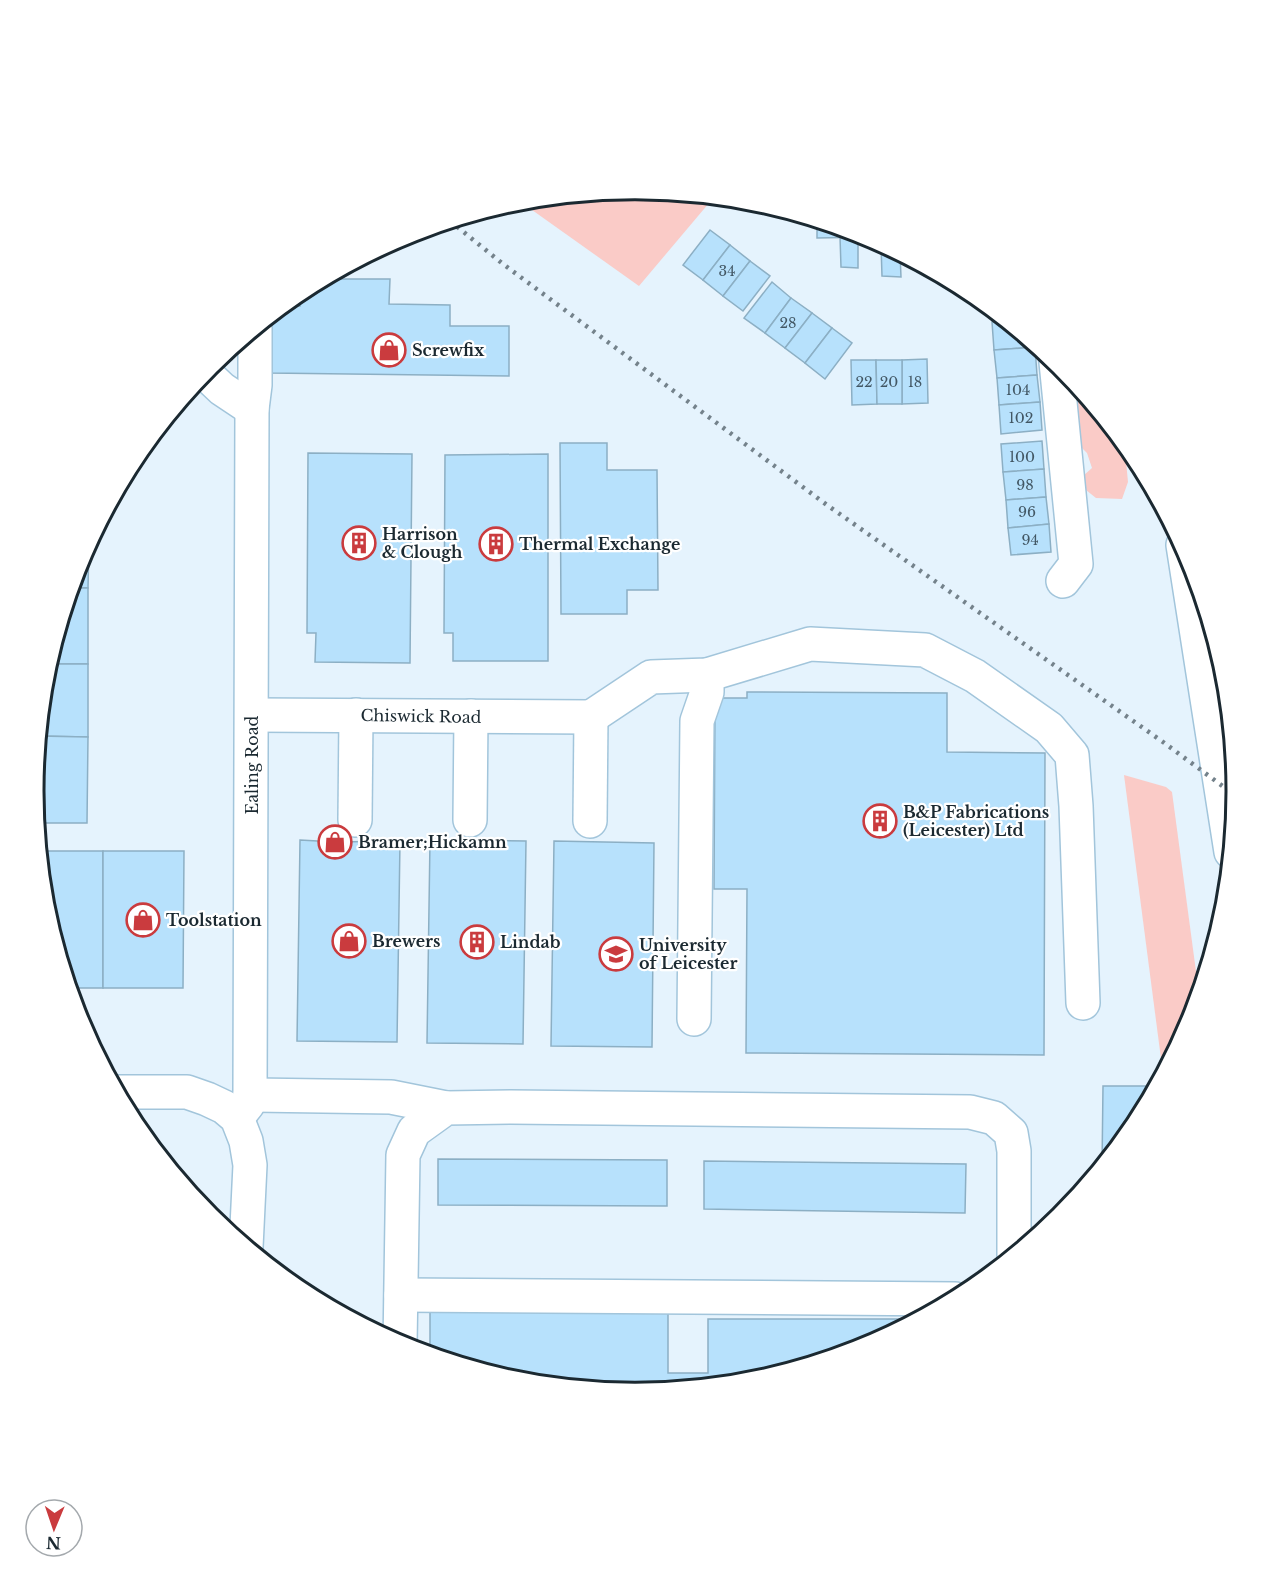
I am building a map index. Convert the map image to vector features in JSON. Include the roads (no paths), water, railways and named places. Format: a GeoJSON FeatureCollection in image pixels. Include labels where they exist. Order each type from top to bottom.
{"type":"FeatureCollection","features":[{"type":"Feature","properties":{"kind":"street","name":"Ealing Road"},"geometry":{"type":"LineString","coordinates":[[246,1237],[250,1165],[244,1107],[252,715],[252,409],[255,385],[255,338]]}},
{"type":"Feature","properties":{"kind":"street"},"geometry":{"type":"LineString","coordinates":[[1058,378],[1076,564],[1063,581]]}},
{"type":"Feature","properties":{"kind":"street"},"geometry":{"type":"LineString","coordinates":[[211,379],[252,409]]}},
{"type":"Feature","properties":{"kind":"street"},"geometry":{"type":"LineString","coordinates":[[1190,588],[1225,816]]}},
{"type":"Feature","properties":{"kind":"street"},"geometry":{"type":"LineString","coordinates":[[590,821],[591,717],[651,677],[707,675],[810,644],[926,650],[975,676],[1049,728],[1072,755],[1083,1003]]}},
{"type":"Feature","properties":{"kind":"street"},"geometry":{"type":"LineString","coordinates":[[694,1019],[697,720],[707,692],[707,675]]}},
{"type":"Feature","properties":{"kind":"street","name":"Chiswick Road"},"geometry":{"type":"LineString","coordinates":[[252,715],[591,717]]}},
{"type":"Feature","properties":{"kind":"street"},"geometry":{"type":"LineString","coordinates":[[355,820],[356,715]]}},
{"type":"Feature","properties":{"kind":"street"},"geometry":{"type":"LineString","coordinates":[[470,820],[471,716]]}},
{"type":"Feature","properties":{"kind":"street"},"geometry":{"type":"LineString","coordinates":[[126,1092],[187,1092],[224,1107],[391,1096],[446,1108],[970,1113],[994,1118],[1011,1133],[1014,1151],[1014,1245]]}},
{"type":"Feature","properties":{"kind":"street"},"geometry":{"type":"LineString","coordinates":[[400,1333],[403,1155],[414,1131],[446,1108]]}},
{"type":"Feature","properties":{"kind":"street"},"geometry":{"type":"LineString","coordinates":[[401,1295],[938,1299]]}},
{"type":"Feature","properties":{"kind":"railway"},"geometry":{"type":"LineString","coordinates":[[458,227],[503,264],[827,505],[1226,789]]}},
{"type":"Feature","properties":{"kind":"place","name":"Screwfix"},"geometry":{"type":"Point","coordinates":[389,350]}},
{"type":"Feature","properties":{"kind":"place","name":"Harrison & Clough"},"geometry":{"type":"Point","coordinates":[359,543]}},
{"type":"Feature","properties":{"kind":"place","name":"Thermal Exchange"},"geometry":{"type":"Point","coordinates":[496,544]}},
{"type":"Feature","properties":{"kind":"place","name":"B&P Fabrications (Leicester) Ltd"},"geometry":{"type":"Point","coordinates":[880,821]}},
{"type":"Feature","properties":{"kind":"place","name":"Bramer;Hickamn"},"geometry":{"type":"Point","coordinates":[335,842]}},
{"type":"Feature","properties":{"kind":"place","name":"Toolstation"},"geometry":{"type":"Point","coordinates":[143,920]}},
{"type":"Feature","properties":{"kind":"place","name":"Brewers"},"geometry":{"type":"Point","coordinates":[349,941]}},
{"type":"Feature","properties":{"kind":"place","name":"Lindab"},"geometry":{"type":"Point","coordinates":[477,942]}},
{"type":"Feature","properties":{"kind":"place","name":"University of Leicester"},"geometry":{"type":"Point","coordinates":[616,954]}}]}
